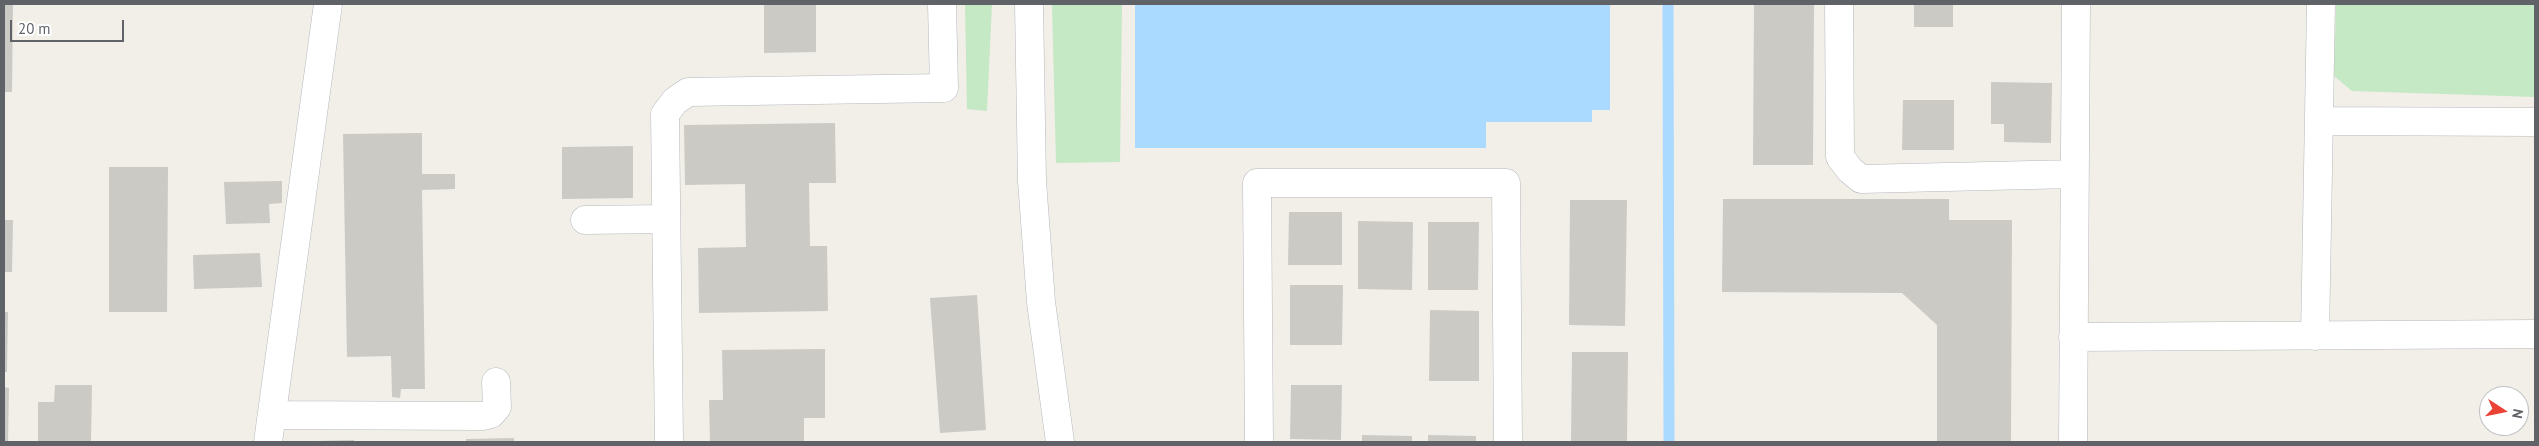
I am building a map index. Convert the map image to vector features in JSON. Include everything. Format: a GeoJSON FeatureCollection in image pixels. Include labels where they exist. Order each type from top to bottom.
{"type":"FeatureCollection","features":[{"type":"Feature","properties":{"kind":"street"},"geometry":{"type":"LineString","coordinates":[[268,442],[328,4]]}},
{"type":"Feature","properties":{"kind":"street"},"geometry":{"type":"LineString","coordinates":[[669,442],[664,114],[675,101],[688,92],[944,88],[942,4]]}},
{"type":"Feature","properties":{"kind":"street"},"geometry":{"type":"LineString","coordinates":[[1029,4],[1032,181],[1041,302],[1060,442]]}},
{"type":"Feature","properties":{"kind":"street"},"geometry":{"type":"LineString","coordinates":[[1839,4],[1840,157],[1855,175],[1861,179],[2074,174]]}},
{"type":"Feature","properties":{"kind":"street"},"geometry":{"type":"LineString","coordinates":[[2073,442],[2076,4]]}},
{"type":"Feature","properties":{"kind":"street"},"geometry":{"type":"LineString","coordinates":[[2315,336],[2321,4]]}},
{"type":"Feature","properties":{"kind":"street"},"geometry":{"type":"LineString","coordinates":[[2319,121],[2535,122]]}},
{"type":"Feature","properties":{"kind":"street"},"geometry":{"type":"LineString","coordinates":[[1259,442],[1257,183],[1506,183],[1508,442]]}},
{"type":"Feature","properties":{"kind":"street"},"geometry":{"type":"LineString","coordinates":[[586,220],[666,219]]}},
{"type":"Feature","properties":{"kind":"street"},"geometry":{"type":"LineString","coordinates":[[2073,337],[2535,334]]}},
{"type":"Feature","properties":{"kind":"street"},"geometry":{"type":"LineString","coordinates":[[272,414],[483,416],[491,414],[496,407],[496,382]]}},
{"type":"Feature","properties":{"kind":"green space"},"geometry":{"type":"Polygon","coordinates":[[[965,4],[992,4],[987,111],[967,109],[965,4]]]}},
{"type":"Feature","properties":{"kind":"green space"},"geometry":{"type":"Polygon","coordinates":[[[1052,4],[1122,4],[1120,162],[1056,163],[1052,4]]]}},
{"type":"Feature","properties":{"kind":"green space"},"geometry":{"type":"Polygon","coordinates":[[[2336,4],[2535,4],[2535,97],[2352,91],[2334,76],[2336,4]]]}},
{"type":"Feature","properties":{"kind":"water"},"geometry":{"type":"Polygon","coordinates":[[[1135,4],[1610,4],[1610,110],[1592,110],[1592,122],[1486,122],[1486,148],[1135,148],[1135,4]]]}},
{"type":"Feature","properties":{"kind":"building"},"geometry":{"type":"Polygon","coordinates":[[[4,4],[13,4],[12,92],[4,92],[4,4]]]}},
{"type":"Feature","properties":{"kind":"building"},"geometry":{"type":"Polygon","coordinates":[[[764,4],[816,4],[816,52],[764,53],[764,4]]]}},
{"type":"Feature","properties":{"kind":"building"},"geometry":{"type":"Polygon","coordinates":[[[1754,4],[1814,4],[1813,165],[1753,165],[1754,4]]]}},
{"type":"Feature","properties":{"kind":"building"},"geometry":{"type":"Polygon","coordinates":[[[1914,4],[1953,4],[1953,27],[1914,27],[1914,4]]]}},
{"type":"Feature","properties":{"kind":"building"},"geometry":{"type":"Polygon","coordinates":[[[1991,82],[2052,83],[2051,143],[2004,142],[2004,124],[1991,124],[1991,82]]]}},
{"type":"Feature","properties":{"kind":"building"},"geometry":{"type":"Polygon","coordinates":[[[1903,100],[1954,100],[1954,150],[1902,150],[1903,100]]]}},
{"type":"Feature","properties":{"kind":"building"},"geometry":{"type":"Polygon","coordinates":[[[835,123],[836,183],[809,183],[810,246],[827,246],[828,311],[699,313],[698,248],[746,247],[745,184],[685,185],[684,125],[835,123]]]}},
{"type":"Feature","properties":{"kind":"building"},"geometry":{"type":"Polygon","coordinates":[[[422,133],[422,174],[455,174],[455,189],[422,190],[425,389],[401,389],[400,398],[392,397],[391,356],[347,357],[343,134],[422,133]]]}},
{"type":"Feature","properties":{"kind":"building"},"geometry":{"type":"Polygon","coordinates":[[[633,146],[633,198],[562,199],[562,147],[633,146]]]}},
{"type":"Feature","properties":{"kind":"building"},"geometry":{"type":"Polygon","coordinates":[[[109,167],[168,167],[167,312],[109,312],[109,167]]]}},
{"type":"Feature","properties":{"kind":"building"},"geometry":{"type":"Polygon","coordinates":[[[282,181],[282,203],[269,204],[270,223],[226,224],[224,182],[282,181]]]}},
{"type":"Feature","properties":{"kind":"building"},"geometry":{"type":"Polygon","coordinates":[[[1723,199],[1949,199],[1949,220],[2012,220],[2011,442],[1937,442],[1937,325],[1902,293],[1722,292],[1723,199]]]}},
{"type":"Feature","properties":{"kind":"building"},"geometry":{"type":"Polygon","coordinates":[[[1570,200],[1627,200],[1625,326],[1569,325],[1570,200]]]}},
{"type":"Feature","properties":{"kind":"building"},"geometry":{"type":"Polygon","coordinates":[[[1289,212],[1342,212],[1342,265],[1288,265],[1289,212]]]}},
{"type":"Feature","properties":{"kind":"building"},"geometry":{"type":"Polygon","coordinates":[[[4,220],[13,220],[12,272],[4,272],[4,220]]]}},
{"type":"Feature","properties":{"kind":"building"},"geometry":{"type":"Polygon","coordinates":[[[1358,221],[1413,222],[1412,290],[1358,289],[1358,221]]]}},
{"type":"Feature","properties":{"kind":"building"},"geometry":{"type":"Polygon","coordinates":[[[1428,222],[1479,222],[1478,290],[1428,290],[1428,222]]]}},
{"type":"Feature","properties":{"kind":"building"},"geometry":{"type":"Polygon","coordinates":[[[260,253],[262,287],[194,289],[193,255],[260,253]]]}},
{"type":"Feature","properties":{"kind":"building"},"geometry":{"type":"Polygon","coordinates":[[[1290,285],[1343,285],[1342,345],[1290,345],[1290,285]]]}},
{"type":"Feature","properties":{"kind":"building"},"geometry":{"type":"Polygon","coordinates":[[[977,295],[986,430],[940,433],[930,298],[977,295]]]}},
{"type":"Feature","properties":{"kind":"building"},"geometry":{"type":"Polygon","coordinates":[[[1430,310],[1479,311],[1479,381],[1429,381],[1430,310]]]}},
{"type":"Feature","properties":{"kind":"building"},"geometry":{"type":"Polygon","coordinates":[[[4,312],[8,312],[7,372],[4,372],[4,312]]]}},
{"type":"Feature","properties":{"kind":"building"},"geometry":{"type":"Polygon","coordinates":[[[825,349],[825,418],[804,418],[804,442],[710,442],[709,400],[723,400],[722,350],[825,349]]]}},
{"type":"Feature","properties":{"kind":"building"},"geometry":{"type":"Polygon","coordinates":[[[1572,352],[1628,352],[1627,442],[1571,442],[1572,352]]]}},
{"type":"Feature","properties":{"kind":"building"},"geometry":{"type":"Polygon","coordinates":[[[55,385],[92,385],[91,442],[38,442],[38,402],[54,402],[55,385]]]}},
{"type":"Feature","properties":{"kind":"building"},"geometry":{"type":"Polygon","coordinates":[[[1291,385],[1342,385],[1341,440],[1290,439],[1291,385]]]}},
{"type":"Feature","properties":{"kind":"building"},"geometry":{"type":"Polygon","coordinates":[[[4,387],[9,388],[8,442],[4,442],[4,387]]]}},
{"type":"Feature","properties":{"kind":"building"},"geometry":{"type":"Polygon","coordinates":[[[1362,435],[1412,436],[1412,442],[1362,442],[1362,435]]]}},
{"type":"Feature","properties":{"kind":"building"},"geometry":{"type":"Polygon","coordinates":[[[1428,435],[1476,436],[1476,442],[1428,442],[1428,435]]]}},
{"type":"Feature","properties":{"kind":"building"},"geometry":{"type":"Polygon","coordinates":[[[514,438],[514,442],[466,442],[466,439],[514,438]]]}},
{"type":"Feature","properties":{"kind":"building"},"geometry":{"type":"Polygon","coordinates":[[[354,440],[354,442],[315,442],[315,441],[354,440]]]}},
{"type":"Feature","properties":{"kind":"waterway"},"geometry":{"type":"LineString","coordinates":[[1668,4],[1669,442]]}}]}
